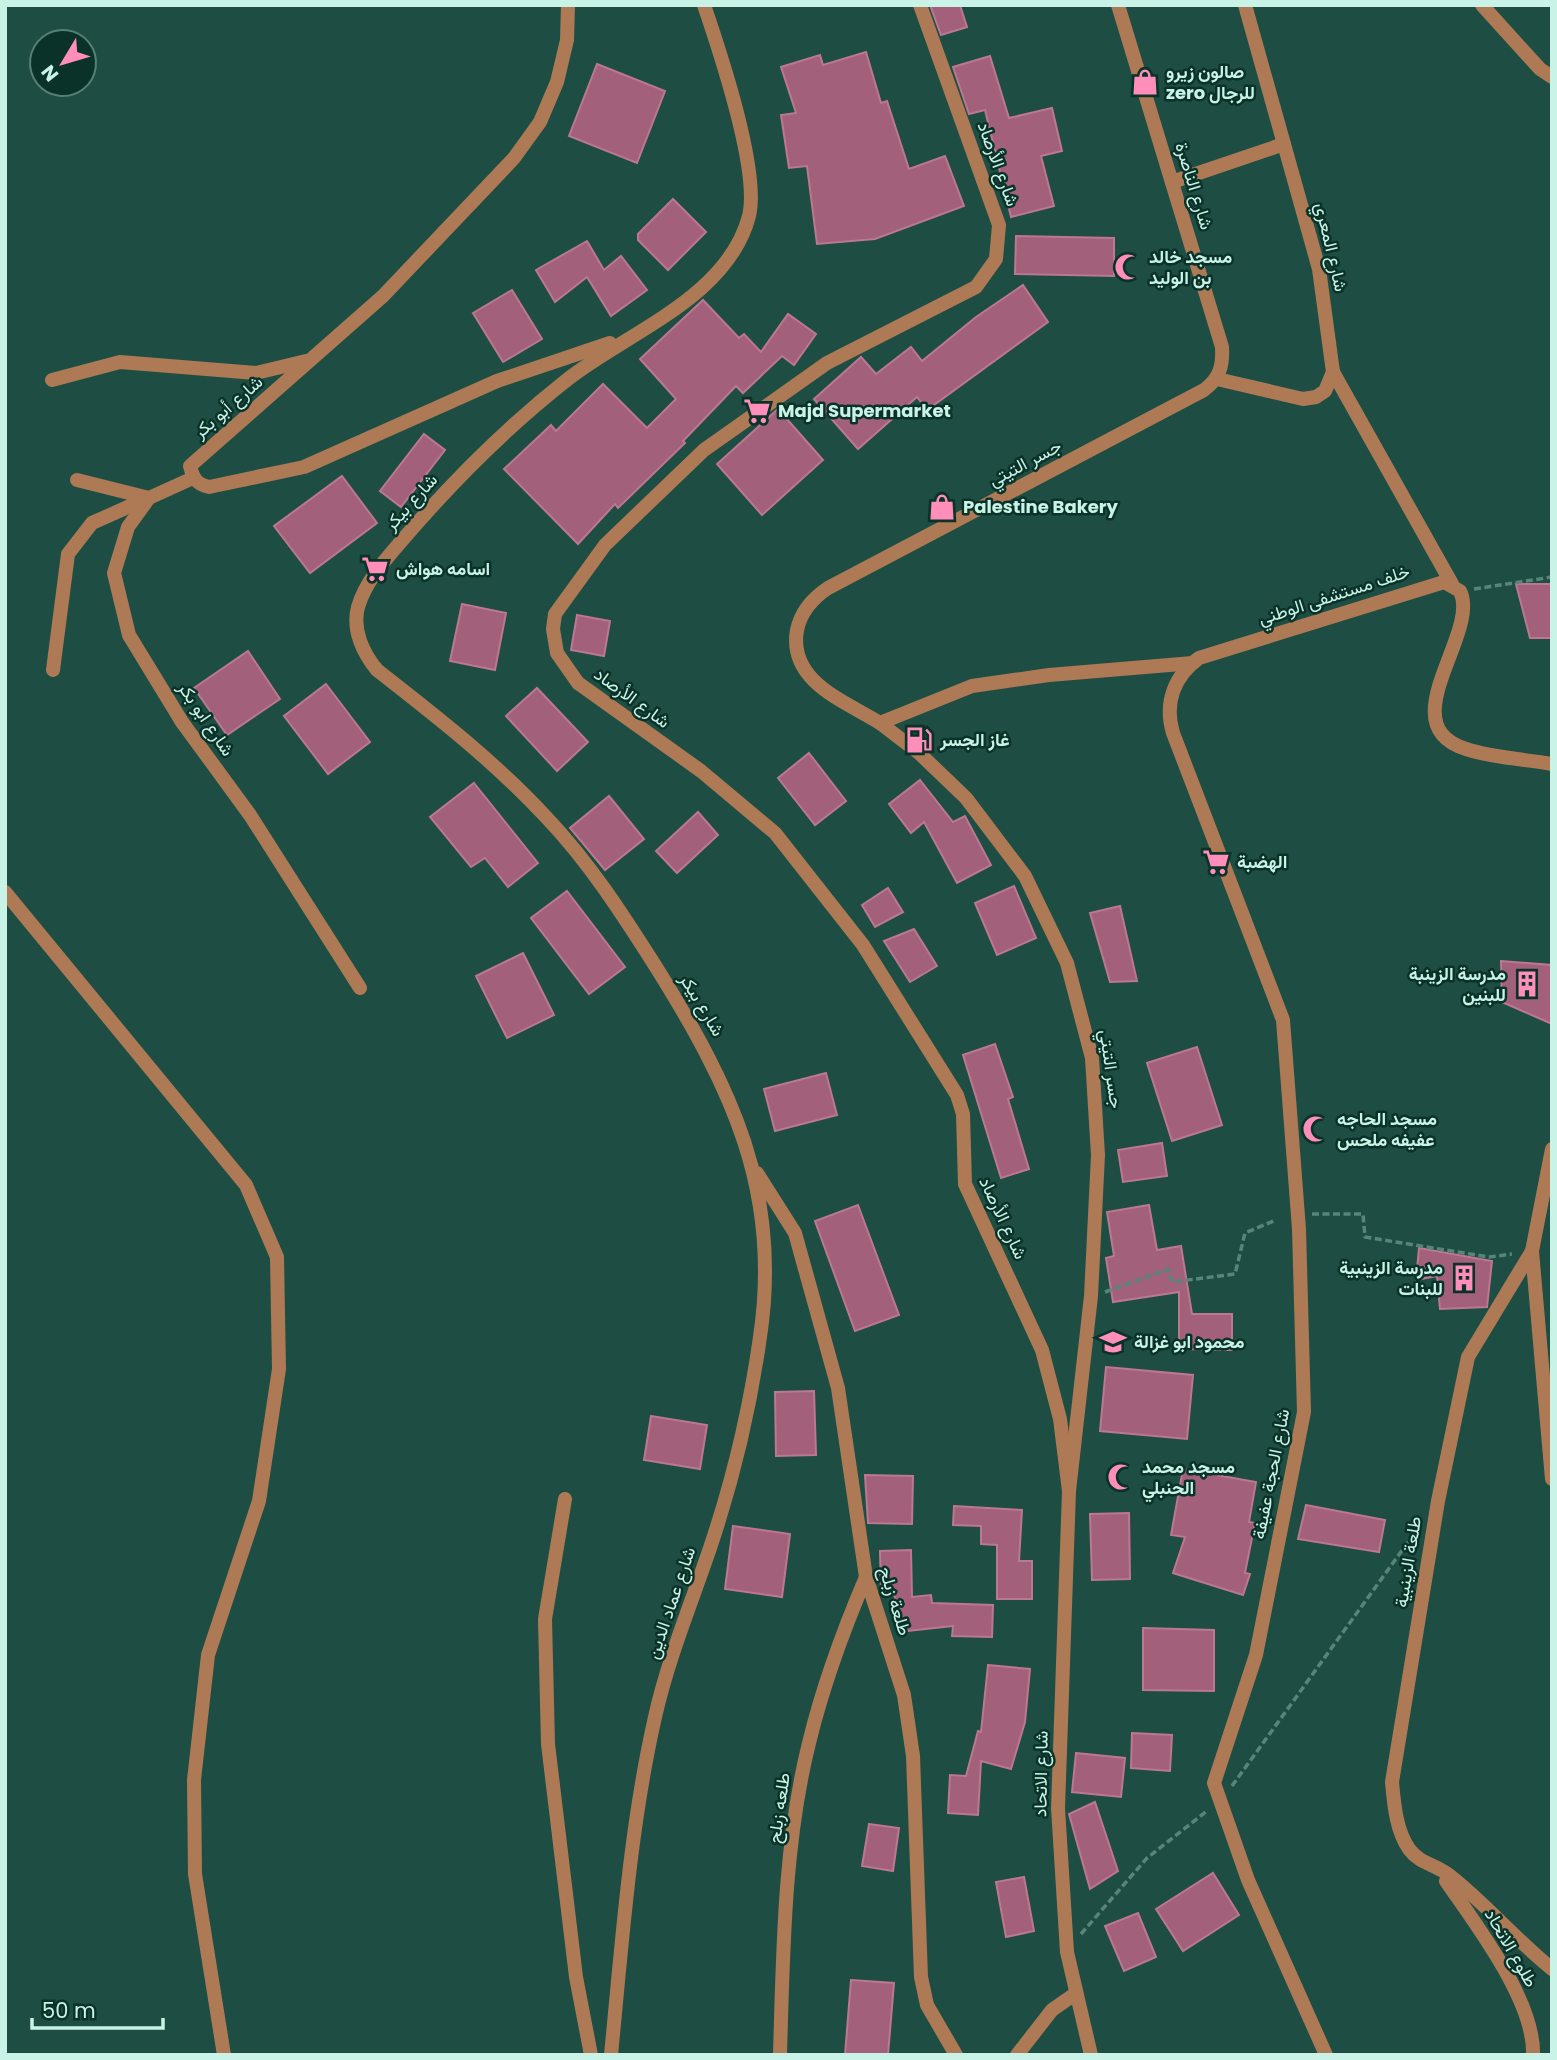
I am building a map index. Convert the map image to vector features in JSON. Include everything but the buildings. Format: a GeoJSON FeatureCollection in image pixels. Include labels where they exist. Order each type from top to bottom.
{"type":"FeatureCollection","features":[{"type":"Feature","properties":{"kind":"street","name":"شارع أبو بكر"},"geometry":{"type":"LineString","coordinates":[[193,478],[190,466],[383,296],[528,140],[557,82],[567,40],[568,5]]}},
{"type":"Feature","properties":{"kind":"street","name":"شارع الأرصاد"},"geometry":{"type":"LineString","coordinates":[[920,5],[999,225],[999,248],[991,269],[966,293],[827,363],[704,450],[605,545],[555,614],[554,641],[562,664],[578,683],[701,771],[775,833],[863,945],[957,1095],[963,1114],[965,1184],[1042,1350],[1060,1419],[1069,1491]]}},
{"type":"Feature","properties":{"kind":"street","name":"شارع الناصرة"},"geometry":{"type":"LineString","coordinates":[[1118,5],[1222,347],[1223,361],[1217,379]]}},
{"type":"Feature","properties":{"kind":"street","name":"شارع المعري"},"geometry":{"type":"LineString","coordinates":[[1245,5],[1320,268],[1332,372]]}},
{"type":"Feature","properties":{"kind":"street"},"geometry":{"type":"LineString","coordinates":[[1482,5],[1540,69],[1552,77]]}},
{"type":"Feature","properties":{"kind":"street","name":"شارع بيكر"},"geometry":{"type":"LineString","coordinates":[[707,12],[751,175],[749,214],[742,236],[721,268],[673,309],[570,377],[528,412],[435,503],[366,587],[357,610],[357,634],[365,656],[376,670],[496,766],[548,818],[590,869],[634,930],[702,1040],[730,1098],[753,1166]]}},
{"type":"Feature","properties":{"kind":"street"},"geometry":{"type":"LineString","coordinates":[[1172,181],[1284,144]]}},
{"type":"Feature","properties":{"kind":"street"},"geometry":{"type":"LineString","coordinates":[[193,478],[200,485],[209,487],[304,467],[497,381],[628,338]]}},
{"type":"Feature","properties":{"kind":"street"},"geometry":{"type":"LineString","coordinates":[[52,380],[120,362],[256,373],[310,360]]}},
{"type":"Feature","properties":{"kind":"street"},"geometry":{"type":"LineString","coordinates":[[1217,379],[1303,399],[1316,397],[1325,391],[1332,372]]}},
{"type":"Feature","properties":{"kind":"street"},"geometry":{"type":"LineString","coordinates":[[1332,372],[1456,587],[1466,609],[1434,703],[1444,734],[1466,749],[1552,764]]}},
{"type":"Feature","properties":{"kind":"street","name":"جسر التيتي"},"geometry":{"type":"LineString","coordinates":[[1069,1491],[1091,1296],[1098,1155],[1096,1090],[1086,1026],[1067,963],[1035,895],[987,823],[943,775],[879,723],[814,682],[801,664],[797,632],[810,602],[828,588],[1204,390],[1217,379]]}},
{"type":"Feature","properties":{"kind":"street","name":"شارع ابو بكر"},"geometry":{"type":"LineString","coordinates":[[193,478],[149,498],[128,527],[114,573],[129,635],[182,722],[250,815],[360,988]]}},
{"type":"Feature","properties":{"kind":"street"},"geometry":{"type":"LineString","coordinates":[[77,480],[149,498]]}},
{"type":"Feature","properties":{"kind":"street"},"geometry":{"type":"LineString","coordinates":[[53,670],[68,554],[92,523],[149,498]]}},
{"type":"Feature","properties":{"kind":"street","name":"خلف مستشفى الوطني"},"geometry":{"type":"LineString","coordinates":[[879,723],[972,686],[1049,675],[1193,663],[1436,583],[1456,587]]}},
{"type":"Feature","properties":{"kind":"street","name":"شارع الحجة عفيفة"},"geometry":{"type":"LineString","coordinates":[[1193,663],[1172,691],[1169,714],[1173,733],[1283,1020],[1298,1213],[1304,1412],[1256,1655],[1214,1783],[1248,1880],[1326,2055]]}},
{"type":"Feature","properties":{"kind":"street"},"geometry":{"type":"LineString","coordinates":[[5,892],[246,1185],[277,1256],[279,1368],[259,1502],[208,1655],[194,1780],[195,1874],[224,2055]]}},
{"type":"Feature","properties":{"kind":"street"},"geometry":{"type":"LineString","coordinates":[[1552,1149],[1532,1251],[1552,1479]]}},
{"type":"Feature","properties":{"kind":"street","name":"طلعة زبلح"},"geometry":{"type":"LineString","coordinates":[[753,1166],[794,1233],[838,1388],[866,1577],[904,1695],[913,1756],[921,1977],[927,2005],[956,2055]]}},
{"type":"Feature","properties":{"kind":"street","name":"شارع عماد الدين"},"geometry":{"type":"LineString","coordinates":[[611,2055],[641,1794],[655,1717],[733,1474],[760,1339],[766,1255],[753,1166]]}},
{"type":"Feature","properties":{"kind":"street","name":"طلعة الزينبية"},"geometry":{"type":"LineString","coordinates":[[1442,1871],[1427,1866],[1415,1856],[1407,1846],[1398,1822],[1392,1782],[1398,1739],[1438,1501],[1468,1357],[1532,1251]]}},
{"type":"Feature","properties":{"kind":"street","name":"شارع الاتحاد"},"geometry":{"type":"LineString","coordinates":[[1069,1491],[1058,1808],[1067,1952],[1091,2055]]}},
{"type":"Feature","properties":{"kind":"street"},"geometry":{"type":"LineString","coordinates":[[565,1499],[545,1619],[548,1744],[576,1977],[591,2055]]}},
{"type":"Feature","properties":{"kind":"street","name":"طلعه زبلح"},"geometry":{"type":"LineString","coordinates":[[779,2055],[783,1960],[794,1833],[808,1744],[834,1654],[866,1577]]}},
{"type":"Feature","properties":{"kind":"street"},"geometry":{"type":"LineString","coordinates":[[1442,1871],[1517,1941],[1552,1969]]}},
{"type":"Feature","properties":{"kind":"street","name":"طلوع الاتحاد"},"geometry":{"type":"LineString","coordinates":[[1442,1871],[1489,1943],[1514,1992],[1532,2031],[1533,2055]]}},
{"type":"Feature","properties":{"kind":"street"},"geometry":{"type":"LineString","coordinates":[[1017,2055],[1052,2010],[1075,1994]]}},
{"type":"Feature","properties":{"kind":"path"},"geometry":{"type":"LineString","coordinates":[[1456,587],[1552,578]]}},
{"type":"Feature","properties":{"kind":"path"},"geometry":{"type":"LineString","coordinates":[[1298,1213],[1363,1214],[1364,1237],[1489,1257],[1532,1251]]}},
{"type":"Feature","properties":{"kind":"path"},"geometry":{"type":"LineString","coordinates":[[1091,1296],[1168,1269],[1172,1282],[1235,1274],[1245,1233],[1276,1220]]}},
{"type":"Feature","properties":{"kind":"path"},"geometry":{"type":"LineString","coordinates":[[1067,1952],[1147,1858],[1193,1819],[1219,1803],[1422,1524]]}},
{"type":"Feature","properties":{"kind":"place","name":"صالون زيرو zero للرجال"},"geometry":{"type":"Point","coordinates":[1145,82]}},
{"type":"Feature","properties":{"kind":"place","name":"مسجد خالد بن الوليد"},"geometry":{"type":"Point","coordinates":[1128,267]}},
{"type":"Feature","properties":{"kind":"place","name":"Majd Supermarket"},"geometry":{"type":"Point","coordinates":[757,411]}},
{"type":"Feature","properties":{"kind":"place","name":"Palestine Bakery"},"geometry":{"type":"Point","coordinates":[942,507]}},
{"type":"Feature","properties":{"kind":"place","name":"اسامه هواش"},"geometry":{"type":"Point","coordinates":[375,569]}},
{"type":"Feature","properties":{"kind":"place","name":"غاز الجسر"},"geometry":{"type":"Point","coordinates":[919,740]}},
{"type":"Feature","properties":{"kind":"place","name":"الهضبة"},"geometry":{"type":"Point","coordinates":[1216,862]}},
{"type":"Feature","properties":{"kind":"place","name":"مدرسة الزينبة للبنين"},"geometry":{"type":"Point","coordinates":[1527,984]}},
{"type":"Feature","properties":{"kind":"place","name":"مسجد الحاجه عفيفه ملحس"},"geometry":{"type":"Point","coordinates":[1316,1129]}},
{"type":"Feature","properties":{"kind":"place","name":"مدرسة الزينبية للبنات"},"geometry":{"type":"Point","coordinates":[1464,1278]}},
{"type":"Feature","properties":{"kind":"place","name":"محمود ابو غزالة"},"geometry":{"type":"Point","coordinates":[1113,1342]}},
{"type":"Feature","properties":{"kind":"place","name":"مسجد محمد الحنبلي"},"geometry":{"type":"Point","coordinates":[1121,1477]}}]}
